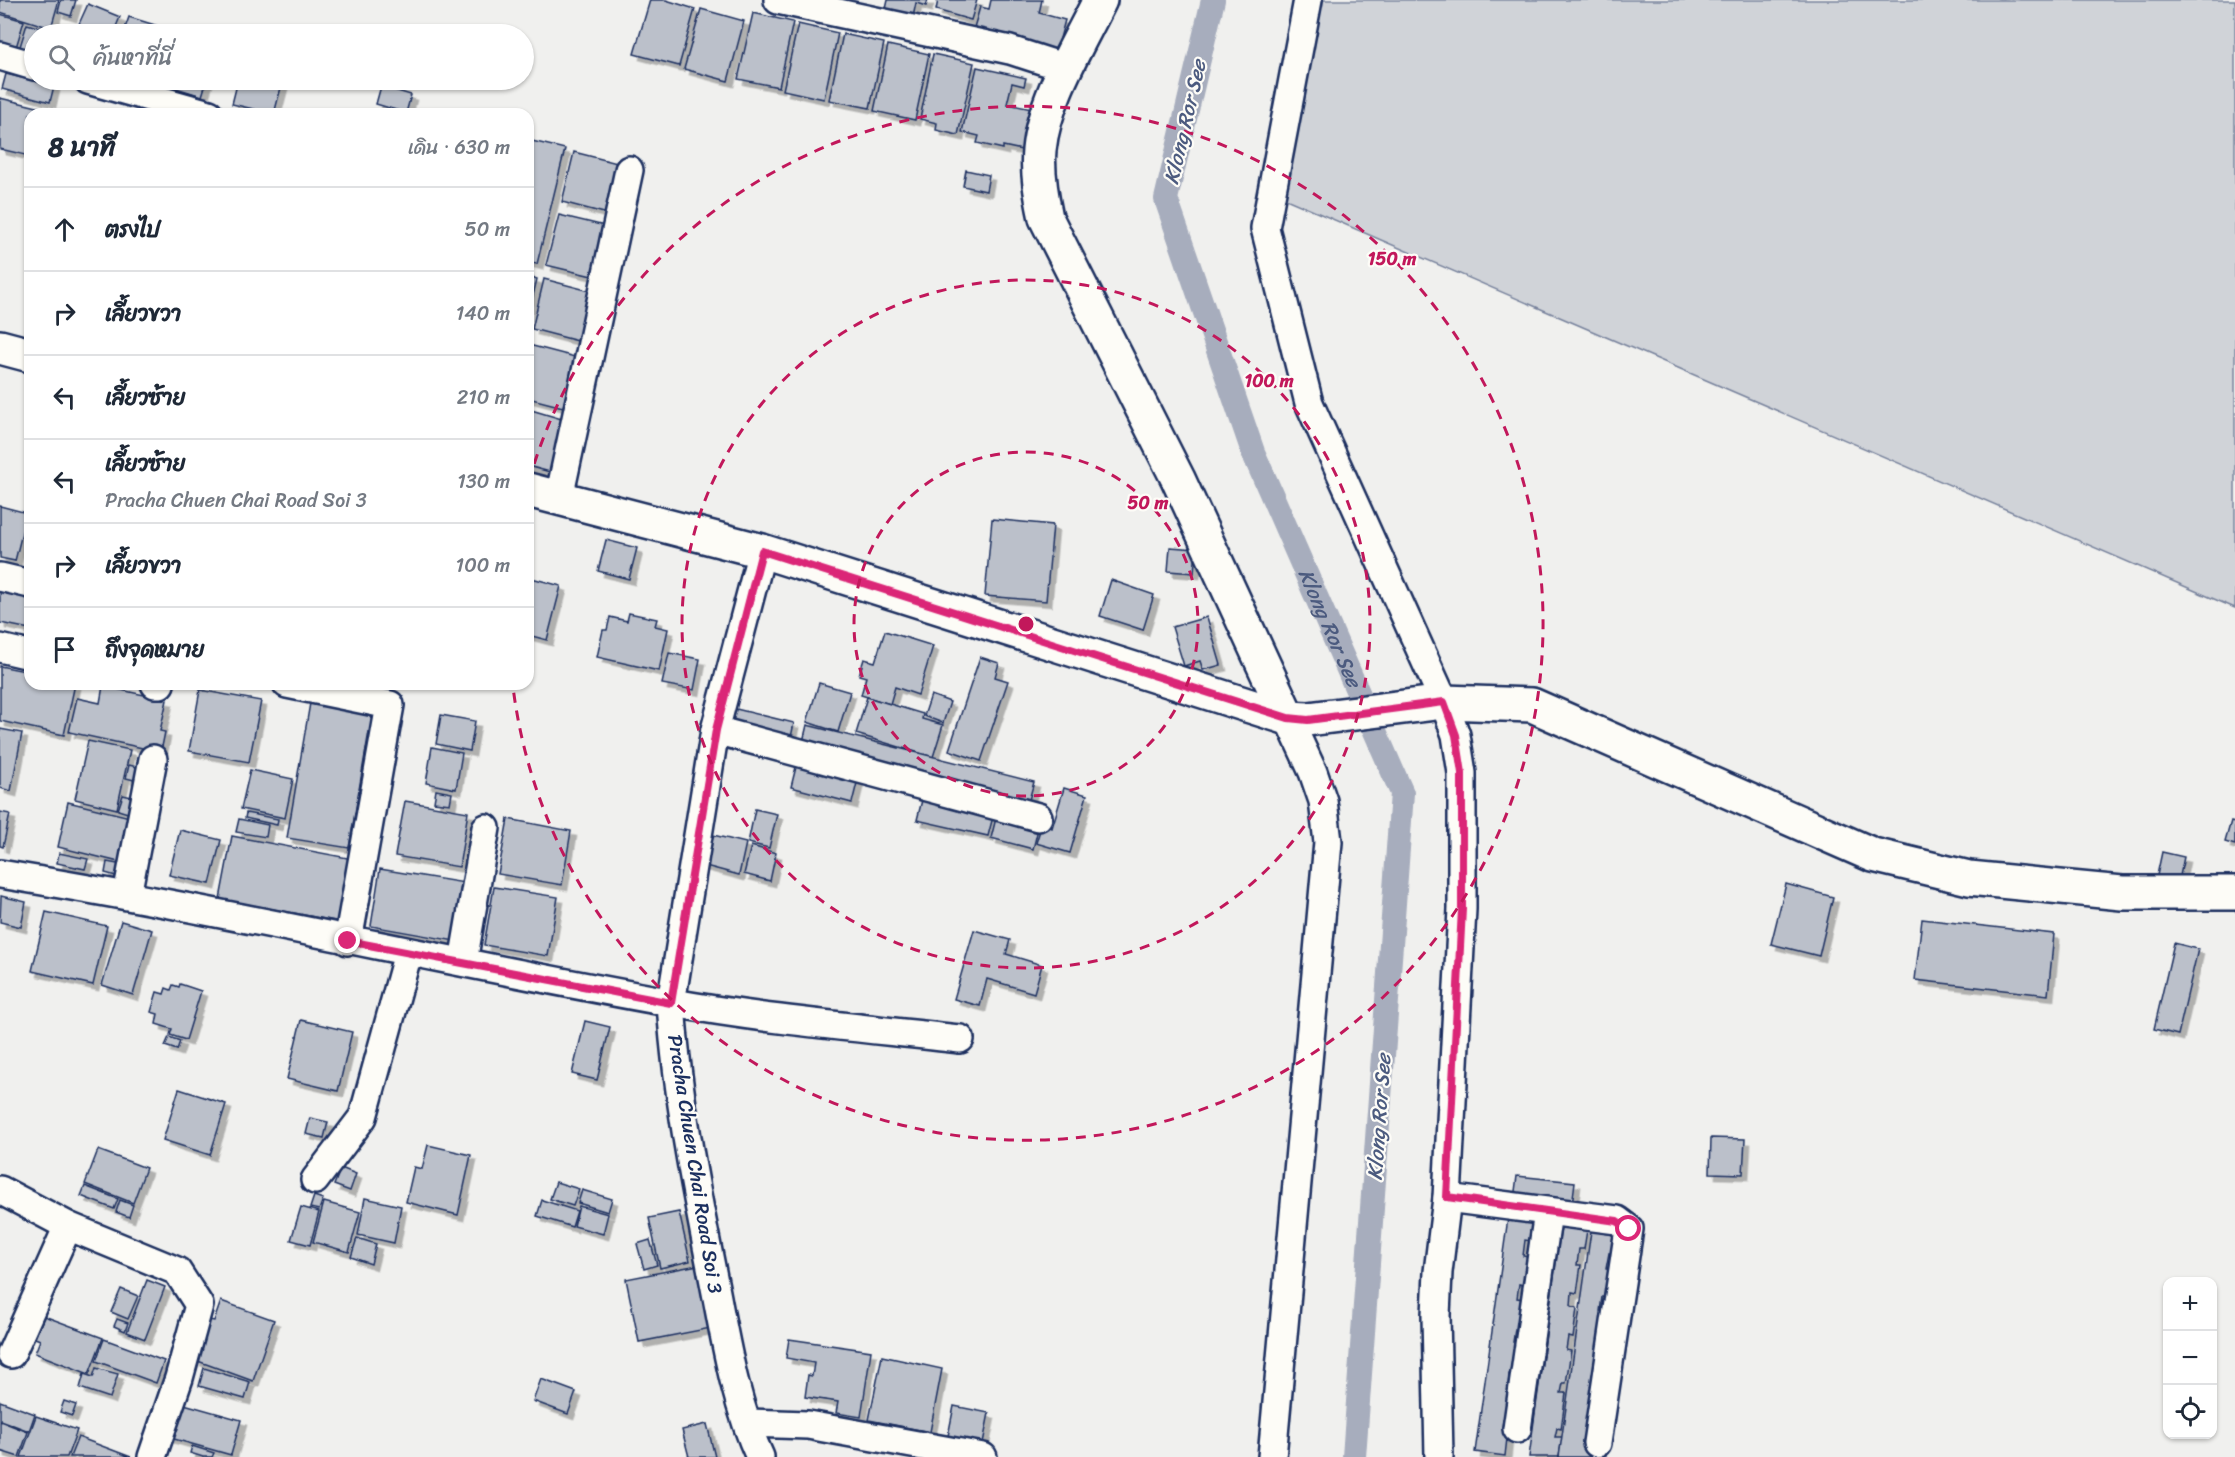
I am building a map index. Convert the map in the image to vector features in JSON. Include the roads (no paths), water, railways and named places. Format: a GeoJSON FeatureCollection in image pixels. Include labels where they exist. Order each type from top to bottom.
{"type":"FeatureCollection","features":[{"type":"Feature","properties":{"kind":"street"},"geometry":{"type":"LineString","coordinates":[[778,0],[1010,50],[1066,68]]}},
{"type":"Feature","properties":{"kind":"street"},"geometry":{"type":"LineString","coordinates":[[1100,0],[1066,68],[1047,114],[1040,148],[1040,190],[1046,218],[1298,719],[1323,801],[1328,842],[1272,1457]]}},
{"type":"Feature","properties":{"kind":"street"},"geometry":{"type":"LineString","coordinates":[[1308,0],[1265,228],[1309,403],[1436,704],[1456,735],[1462,773],[1462,909],[1447,1197],[1438,1272],[1436,1315],[1439,1457]]}},
{"type":"Feature","properties":{"kind":"street"},"geometry":{"type":"LineString","coordinates":[[0,56],[24,63]]}},
{"type":"Feature","properties":{"kind":"street"},"geometry":{"type":"LineString","coordinates":[[124,90],[188,108]]}},
{"type":"Feature","properties":{"kind":"street"},"geometry":{"type":"LineString","coordinates":[[629,170],[543,494],[762,551],[1298,719],[1436,704],[1532,705],[1873,855],[1969,878],[2122,893],[2235,893]]}},
{"type":"Feature","properties":{"kind":"street"},"geometry":{"type":"LineString","coordinates":[[0,347],[24,353]]}},
{"type":"Feature","properties":{"kind":"street","name":"Pracha Chuen Chai Road Soi 3"},"geometry":{"type":"LineString","coordinates":[[760,1457],[748,1424],[728,1351],[693,1177],[673,1044],[671,1003],[716,730],[762,551]]}},
{"type":"Feature","properties":{"kind":"street"},"geometry":{"type":"LineString","coordinates":[[0,577],[24,583]]}},
{"type":"Feature","properties":{"kind":"street"},"geometry":{"type":"LineString","coordinates":[[0,648],[24,654]]}},
{"type":"Feature","properties":{"kind":"street"},"geometry":{"type":"LineString","coordinates":[[316,690],[390,705],[348,941]]}},
{"type":"Feature","properties":{"kind":"street"},"geometry":{"type":"LineString","coordinates":[[716,730],[1038,817]]}},
{"type":"Feature","properties":{"kind":"street"},"geometry":{"type":"LineString","coordinates":[[127,894],[153,759]]}},
{"type":"Feature","properties":{"kind":"street"},"geometry":{"type":"LineString","coordinates":[[463,962],[486,828]]}},
{"type":"Feature","properties":{"kind":"street"},"geometry":{"type":"LineString","coordinates":[[0,874],[127,894],[348,941],[671,1003],[787,1020],[960,1038]]}},
{"type":"Feature","properties":{"kind":"street"},"geometry":{"type":"LineString","coordinates":[[315,1180],[363,1117],[408,953]]}},
{"type":"Feature","properties":{"kind":"street"},"geometry":{"type":"LineString","coordinates":[[0,1190],[68,1226],[177,1270],[199,1305],[179,1378],[152,1457]]}},
{"type":"Feature","properties":{"kind":"street"},"geometry":{"type":"LineString","coordinates":[[1447,1197],[1617,1221],[1626,1225],[1630,1232],[1598,1443]]}},
{"type":"Feature","properties":{"kind":"street"},"geometry":{"type":"LineString","coordinates":[[1517,1429],[1548,1212]]}},
{"type":"Feature","properties":{"kind":"street"},"geometry":{"type":"LineString","coordinates":[[11,1354],[68,1226]]}},
{"type":"Feature","properties":{"kind":"street"},"geometry":{"type":"LineString","coordinates":[[748,1424],[808,1425],[983,1457]]}},
{"type":"Feature","properties":{"kind":"waterway","name":"Klong Ror See"},"geometry":{"type":"LineString","coordinates":[[1213,0],[1166,199],[1253,452],[1402,793],[1354,1457]]}}]}
